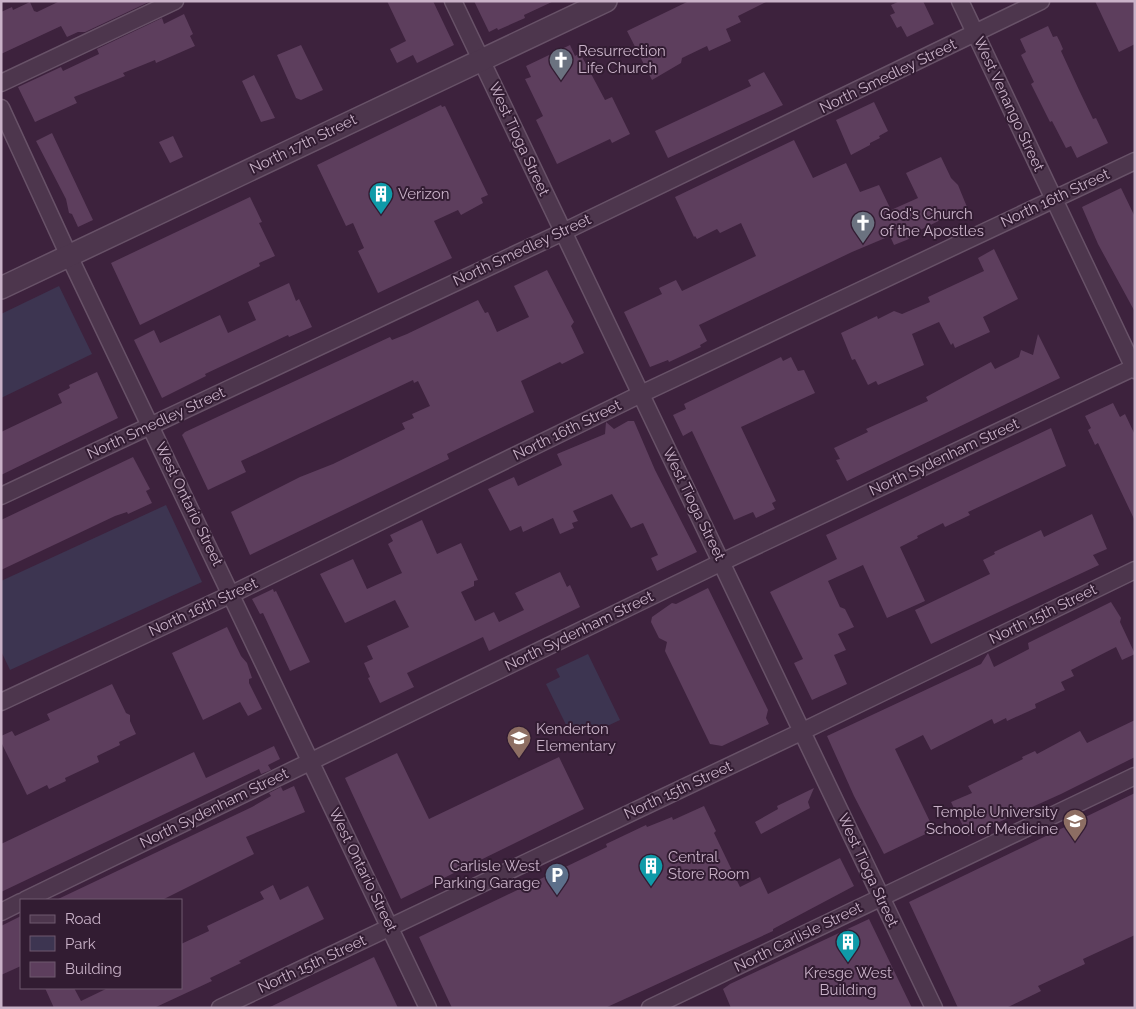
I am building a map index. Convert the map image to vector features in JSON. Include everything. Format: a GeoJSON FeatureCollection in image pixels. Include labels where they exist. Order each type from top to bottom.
{"type":"FeatureCollection","features":[{"type":"Feature","properties":{"kind":"street"},"geometry":{"type":"LineString","coordinates":[[1,83],[175,1]]}},
{"type":"Feature","properties":{"kind":"street","name":"West Tioga Street"},"geometry":{"type":"LineString","coordinates":[[453,1],[934,1008]]}},
{"type":"Feature","properties":{"kind":"street","name":"North 17th Street"},"geometry":{"type":"LineString","coordinates":[[1,288],[606,1]]}},
{"type":"Feature","properties":{"kind":"street","name":"West Venango Street"},"geometry":{"type":"LineString","coordinates":[[960,1],[1134,368]]}},
{"type":"Feature","properties":{"kind":"street","name":"North Smedley Street"},"geometry":{"type":"LineString","coordinates":[[1,496],[563,232],[1041,1]]}},
{"type":"Feature","properties":{"kind":"street","name":"West Ontario Street"},"geometry":{"type":"LineString","coordinates":[[1,108],[69,256],[428,1008]]}},
{"type":"Feature","properties":{"kind":"street","name":"North 16th Street"},"geometry":{"type":"LineString","coordinates":[[1,702],[232,594],[641,394],[1135,160]]}},
{"type":"Feature","properties":{"kind":"street","name":"North Sydenham Street"},"geometry":{"type":"LineString","coordinates":[[27,899],[722,562],[1134,368]]}},
{"type":"Feature","properties":{"kind":"street","name":"North 15th Street"},"geometry":{"type":"LineString","coordinates":[[220,1008],[803,731],[1135,570]]}},
{"type":"Feature","properties":{"kind":"street","name":"North Carlisle Street"},"geometry":{"type":"LineString","coordinates":[[650,1008],[1135,776]]}},
{"type":"Feature","properties":{"kind":"street"},"geometry":{"type":"LineString","coordinates":[[1,912],[20,902]]}},
{"type":"Feature","properties":{"kind":"green space"},"geometry":{"type":"Polygon","coordinates":[[[59,286],[92,354],[1,398],[1,314],[59,286]]]}},
{"type":"Feature","properties":{"kind":"green space"},"geometry":{"type":"Polygon","coordinates":[[[166,505],[202,582],[10,670],[1,651],[1,581],[166,505]]]}},
{"type":"Feature","properties":{"kind":"green space"},"geometry":{"type":"Polygon","coordinates":[[[588,654],[620,720],[588,735],[585,728],[571,735],[546,684],[560,677],[556,669],[588,654]]]}},
{"type":"Feature","properties":{"kind":"building"},"geometry":{"type":"Polygon","coordinates":[[[60,1],[151,1],[85,32],[78,32],[67,37],[61,26],[1,54],[1,12],[12,7],[13,10],[30,2],[34,11],[37,12],[60,1]]]}},
{"type":"Feature","properties":{"kind":"building"},"geometry":{"type":"Polygon","coordinates":[[[387,1],[433,1],[454,45],[417,63],[413,55],[397,63],[390,49],[406,41],[387,1]]]}},
{"type":"Feature","properties":{"kind":"building"},"geometry":{"type":"Polygon","coordinates":[[[474,1],[554,1],[524,15],[525,18],[489,32],[474,1]]]}},
{"type":"Feature","properties":{"kind":"building"},"geometry":{"type":"Polygon","coordinates":[[[689,1],[768,1],[738,16],[741,22],[726,29],[731,41],[709,51],[707,46],[682,58],[681,63],[652,80],[627,31],[689,1]]]}},
{"type":"Feature","properties":{"kind":"building"},"geometry":{"type":"Polygon","coordinates":[[[900,1],[923,1],[934,24],[907,37],[901,26],[897,28],[890,15],[895,13],[891,5],[900,1]]]}},
{"type":"Feature","properties":{"kind":"building"},"geometry":{"type":"Polygon","coordinates":[[[1095,1],[1135,1],[1135,44],[1119,52],[1095,1]]]}},
{"type":"Feature","properties":{"kind":"building"},"geometry":{"type":"Polygon","coordinates":[[[184,14],[193,34],[190,36],[195,46],[156,63],[155,60],[123,73],[125,76],[74,97],[77,103],[35,122],[18,87],[61,67],[63,71],[99,54],[97,49],[162,18],[164,24],[184,14]]]}},
{"type":"Feature","properties":{"kind":"building"},"geometry":{"type":"Polygon","coordinates":[[[1048,26],[1053,37],[1057,36],[1063,49],[1061,51],[1079,90],[1093,119],[1096,118],[1108,143],[1077,158],[1071,146],[1066,148],[1052,121],[1050,122],[1031,84],[1034,82],[1021,55],[1026,52],[1020,39],[1048,26]]]}},
{"type":"Feature","properties":{"kind":"building"},"geometry":{"type":"Polygon","coordinates":[[[301,45],[323,90],[301,100],[296,98],[277,55],[301,45]]]}},
{"type":"Feature","properties":{"kind":"building"},"geometry":{"type":"Polygon","coordinates":[[[570,45],[575,56],[580,53],[605,100],[612,97],[630,134],[612,143],[610,139],[557,164],[536,120],[543,116],[525,79],[531,77],[526,66],[570,45]]]}},
{"type":"Feature","properties":{"kind":"building"},"geometry":{"type":"Polygon","coordinates":[[[764,72],[783,105],[668,158],[655,131],[751,86],[748,80],[764,72]]]}},
{"type":"Feature","properties":{"kind":"building"},"geometry":{"type":"Polygon","coordinates":[[[254,75],[275,118],[261,122],[242,81],[254,75]]]}},
{"type":"Feature","properties":{"kind":"building"},"geometry":{"type":"Polygon","coordinates":[[[874,102],[888,131],[870,143],[870,145],[851,155],[836,120],[874,102]]]}},
{"type":"Feature","properties":{"kind":"building","name":"Verizon"},"geometry":{"type":"Polygon","coordinates":[[[441,105],[442,107],[445,106],[488,195],[481,198],[483,203],[461,215],[458,210],[434,221],[452,258],[378,293],[358,251],[364,248],[353,223],[346,226],[317,165],[441,105]]]}},
{"type":"Feature","properties":{"kind":"building"},"geometry":{"type":"Polygon","coordinates":[[[52,133],[93,220],[78,227],[72,214],[69,213],[66,199],[36,141],[52,133]]]}},
{"type":"Feature","properties":{"kind":"building"},"geometry":{"type":"Polygon","coordinates":[[[173,136],[183,157],[170,163],[159,142],[173,136]]]}},
{"type":"Feature","properties":{"kind":"building"},"geometry":{"type":"Polygon","coordinates":[[[794,140],[813,178],[846,163],[860,192],[879,185],[891,210],[918,198],[906,173],[941,157],[951,178],[958,185],[967,207],[908,236],[909,239],[894,245],[890,236],[852,252],[699,325],[707,341],[700,345],[701,347],[669,362],[668,360],[650,367],[624,312],[662,294],[659,288],[676,280],[682,291],[756,256],[741,223],[720,233],[717,229],[697,239],[694,237],[675,197],[794,140]]]}},
{"type":"Feature","properties":{"kind":"building"},"geometry":{"type":"Polygon","coordinates":[[[1121,188],[1135,217],[1135,312],[1098,244],[1082,207],[1121,188]]]}},
{"type":"Feature","properties":{"kind":"building"},"geometry":{"type":"Polygon","coordinates":[[[250,197],[262,222],[259,223],[275,256],[259,263],[260,266],[140,325],[111,263],[250,197]]]}},
{"type":"Feature","properties":{"kind":"building"},"geometry":{"type":"Polygon","coordinates":[[[994,249],[1018,299],[983,317],[990,332],[955,348],[953,343],[951,345],[939,322],[912,334],[924,365],[878,385],[876,381],[868,385],[855,359],[852,360],[841,333],[877,316],[878,319],[894,311],[902,314],[930,302],[928,297],[984,271],[978,258],[994,249]]]}},
{"type":"Feature","properties":{"kind":"building"},"geometry":{"type":"Polygon","coordinates":[[[547,270],[574,322],[571,326],[584,353],[562,364],[560,362],[521,381],[534,412],[447,454],[449,459],[250,555],[231,512],[300,477],[333,464],[405,429],[402,423],[414,418],[412,414],[430,406],[418,381],[414,383],[413,380],[241,461],[246,472],[208,490],[182,435],[185,432],[390,337],[392,340],[407,334],[478,300],[485,313],[488,312],[497,332],[529,317],[514,286],[547,270]]]}},
{"type":"Feature","properties":{"kind":"building"},"geometry":{"type":"Polygon","coordinates":[[[289,283],[296,301],[299,299],[312,327],[289,337],[288,335],[205,374],[206,376],[162,398],[134,340],[154,330],[160,343],[220,315],[228,333],[256,320],[248,302],[289,283]]]}},
{"type":"Feature","properties":{"kind":"building"},"geometry":{"type":"Polygon","coordinates":[[[1038,334],[1060,378],[847,481],[836,460],[840,459],[834,448],[868,432],[866,429],[928,401],[926,397],[991,362],[995,369],[1019,357],[1021,350],[1033,355],[1038,334]]]}},
{"type":"Feature","properties":{"kind":"building"},"geometry":{"type":"Polygon","coordinates":[[[781,357],[783,361],[791,357],[798,371],[804,370],[815,393],[741,427],[776,501],[772,503],[775,509],[756,518],[753,512],[734,520],[692,431],[683,436],[673,415],[686,409],[684,404],[781,357]]]}},
{"type":"Feature","properties":{"kind":"building"},"geometry":{"type":"Polygon","coordinates":[[[97,372],[118,418],[1,475],[1,432],[62,403],[58,394],[70,388],[69,385],[97,372]]]}},
{"type":"Feature","properties":{"kind":"building"},"geometry":{"type":"Polygon","coordinates":[[[1113,403],[1120,417],[1125,414],[1135,435],[1135,521],[1098,443],[1095,445],[1088,430],[1091,428],[1085,416],[1113,403]]]}},
{"type":"Feature","properties":{"kind":"building"},"geometry":{"type":"Polygon","coordinates":[[[628,421],[634,421],[655,470],[697,552],[657,571],[651,558],[658,555],[643,523],[631,528],[612,494],[573,511],[578,521],[572,523],[574,528],[560,534],[553,518],[523,532],[521,526],[510,531],[488,489],[514,477],[518,486],[562,465],[557,454],[605,434],[606,422],[614,429],[628,421]]]}},
{"type":"Feature","properties":{"kind":"building"},"geometry":{"type":"Polygon","coordinates":[[[1051,428],[1066,466],[968,512],[970,515],[945,527],[943,523],[900,547],[925,601],[887,618],[863,565],[828,581],[840,607],[845,609],[854,627],[838,634],[846,650],[834,655],[847,684],[812,700],[794,663],[803,659],[770,592],[837,559],[826,535],[1051,428]]]}},
{"type":"Feature","properties":{"kind":"building"},"geometry":{"type":"Polygon","coordinates":[[[133,457],[150,489],[146,491],[152,503],[128,514],[127,512],[115,516],[1,570],[1,520],[133,457]]]}},
{"type":"Feature","properties":{"kind":"building"},"geometry":{"type":"Polygon","coordinates":[[[1092,514],[1107,549],[1093,555],[1099,565],[931,644],[915,610],[990,574],[983,560],[995,554],[994,552],[1041,530],[1044,537],[1092,514]]]}},
{"type":"Feature","properties":{"kind":"building"},"geometry":{"type":"Polygon","coordinates":[[[422,520],[437,554],[461,543],[478,580],[474,581],[474,586],[461,592],[475,621],[494,612],[499,622],[524,610],[515,593],[560,572],[567,587],[570,585],[580,607],[489,651],[483,637],[407,673],[414,687],[380,703],[368,678],[370,677],[364,663],[373,659],[367,646],[409,627],[395,600],[345,623],[320,574],[353,559],[367,589],[402,573],[388,544],[393,541],[390,535],[422,520]]]}},
{"type":"Feature","properties":{"kind":"building"},"geometry":{"type":"Polygon","coordinates":[[[708,588],[768,710],[766,718],[769,724],[722,746],[710,744],[665,651],[667,642],[659,638],[651,622],[652,617],[672,603],[676,604],[708,588]]]}},
{"type":"Feature","properties":{"kind":"building"},"geometry":{"type":"Polygon","coordinates":[[[273,589],[274,592],[276,591],[310,662],[290,671],[263,613],[260,614],[252,599],[273,589]]]}},
{"type":"Feature","properties":{"kind":"building"},"geometry":{"type":"Polygon","coordinates":[[[1111,602],[1121,618],[1120,622],[1135,654],[1122,660],[1116,647],[1071,670],[1074,676],[1061,682],[1065,690],[1035,704],[1036,708],[1007,721],[1006,718],[994,724],[992,719],[931,750],[923,735],[895,749],[934,830],[884,854],[854,796],[827,736],[981,664],[988,653],[994,667],[1029,649],[1028,643],[1111,602]]]}},
{"type":"Feature","properties":{"kind":"building"},"geometry":{"type":"Polygon","coordinates":[[[227,627],[241,656],[247,663],[252,678],[249,679],[249,683],[262,709],[248,716],[240,702],[203,720],[172,653],[227,627]]]}},
{"type":"Feature","properties":{"kind":"building"},"geometry":{"type":"Polygon","coordinates":[[[112,684],[126,713],[130,715],[130,721],[136,734],[119,742],[120,745],[97,756],[99,762],[65,778],[66,781],[49,789],[47,785],[27,795],[1,742],[1,736],[12,731],[15,736],[50,720],[47,714],[112,684]]]}},
{"type":"Feature","properties":{"kind":"building"},"geometry":{"type":"Polygon","coordinates":[[[1135,720],[1135,757],[1061,794],[968,836],[951,802],[972,793],[968,786],[1023,759],[1022,757],[1035,751],[1037,754],[1080,731],[1087,743],[1135,720]]]}},
{"type":"Feature","properties":{"kind":"building"},"geometry":{"type":"Polygon","coordinates":[[[274,746],[280,759],[268,765],[271,770],[261,774],[259,769],[1,892],[1,844],[194,752],[206,778],[274,746]]]}},
{"type":"Feature","properties":{"kind":"building","name":"Kenderton Elementary"},"geometry":{"type":"Polygon","coordinates":[[[397,753],[429,819],[559,757],[584,809],[401,899],[345,778],[397,753]]]}},
{"type":"Feature","properties":{"kind":"building"},"geometry":{"type":"Polygon","coordinates":[[[294,786],[305,812],[246,837],[254,854],[164,899],[58,899],[252,807],[271,796],[269,793],[281,787],[283,791],[294,786]]]}},
{"type":"Feature","properties":{"kind":"building"},"geometry":{"type":"Polygon","coordinates":[[[814,788],[808,802],[810,808],[761,834],[755,822],[778,809],[777,806],[814,788]]]}},
{"type":"Feature","properties":{"kind":"building","name":"Temple University School of Medicine"},"geometry":{"type":"Polygon","coordinates":[[[1135,793],[1135,935],[1083,959],[1085,964],[1038,986],[1041,991],[1006,1008],[958,1008],[909,902],[1135,793]]]}},
{"type":"Feature","properties":{"kind":"building"},"geometry":{"type":"Polygon","coordinates":[[[704,806],[716,831],[714,833],[740,887],[760,877],[768,894],[840,858],[854,886],[773,929],[773,931],[605,1008],[452,1008],[419,937],[607,847],[606,844],[646,825],[647,827],[672,817],[673,820],[704,806]]]}},
{"type":"Feature","properties":{"kind":"building"},"geometry":{"type":"Polygon","coordinates":[[[273,885],[280,900],[308,886],[324,919],[239,961],[241,963],[210,978],[212,981],[154,1008],[54,1008],[45,989],[75,989],[81,1001],[106,989],[182,989],[182,944],[209,931],[207,926],[264,899],[260,892],[273,885]]]}},
{"type":"Feature","properties":{"kind":"building"},"geometry":{"type":"Polygon","coordinates":[[[20,916],[20,966],[1,975],[1,926],[20,916]]]}},
{"type":"Feature","properties":{"kind":"building"},"geometry":{"type":"Polygon","coordinates":[[[869,919],[912,1008],[731,1008],[723,989],[730,984],[869,919]]]}},
{"type":"Feature","properties":{"kind":"building"},"geometry":{"type":"Polygon","coordinates":[[[374,957],[398,1008],[268,1008],[374,957]]]}},
{"type":"Feature","properties":{"kind":"place","name":"Resurrection Life Church"},"geometry":{"type":"Point","coordinates":[561,81]}},
{"type":"Feature","properties":{"kind":"place","name":"Verizon"},"geometry":{"type":"Point","coordinates":[381,215]}},
{"type":"Feature","properties":{"kind":"place","name":"God's Church of the Apostles"},"geometry":{"type":"Point","coordinates":[863,244]}},
{"type":"Feature","properties":{"kind":"place","name":"Kenderton Elementary"},"geometry":{"type":"Point","coordinates":[519,759]}},
{"type":"Feature","properties":{"kind":"place","name":"Temple University School of Medicine"},"geometry":{"type":"Point","coordinates":[1075,842]}},
{"type":"Feature","properties":{"kind":"place","name":"Central Store Room"},"geometry":{"type":"Point","coordinates":[651,887]}},
{"type":"Feature","properties":{"kind":"place","name":"Carlisle West Parking Garage"},"geometry":{"type":"Point","coordinates":[557,896]}},
{"type":"Feature","properties":{"kind":"place","name":"Kresge West Building"},"geometry":{"type":"Point","coordinates":[848,963]}}]}
